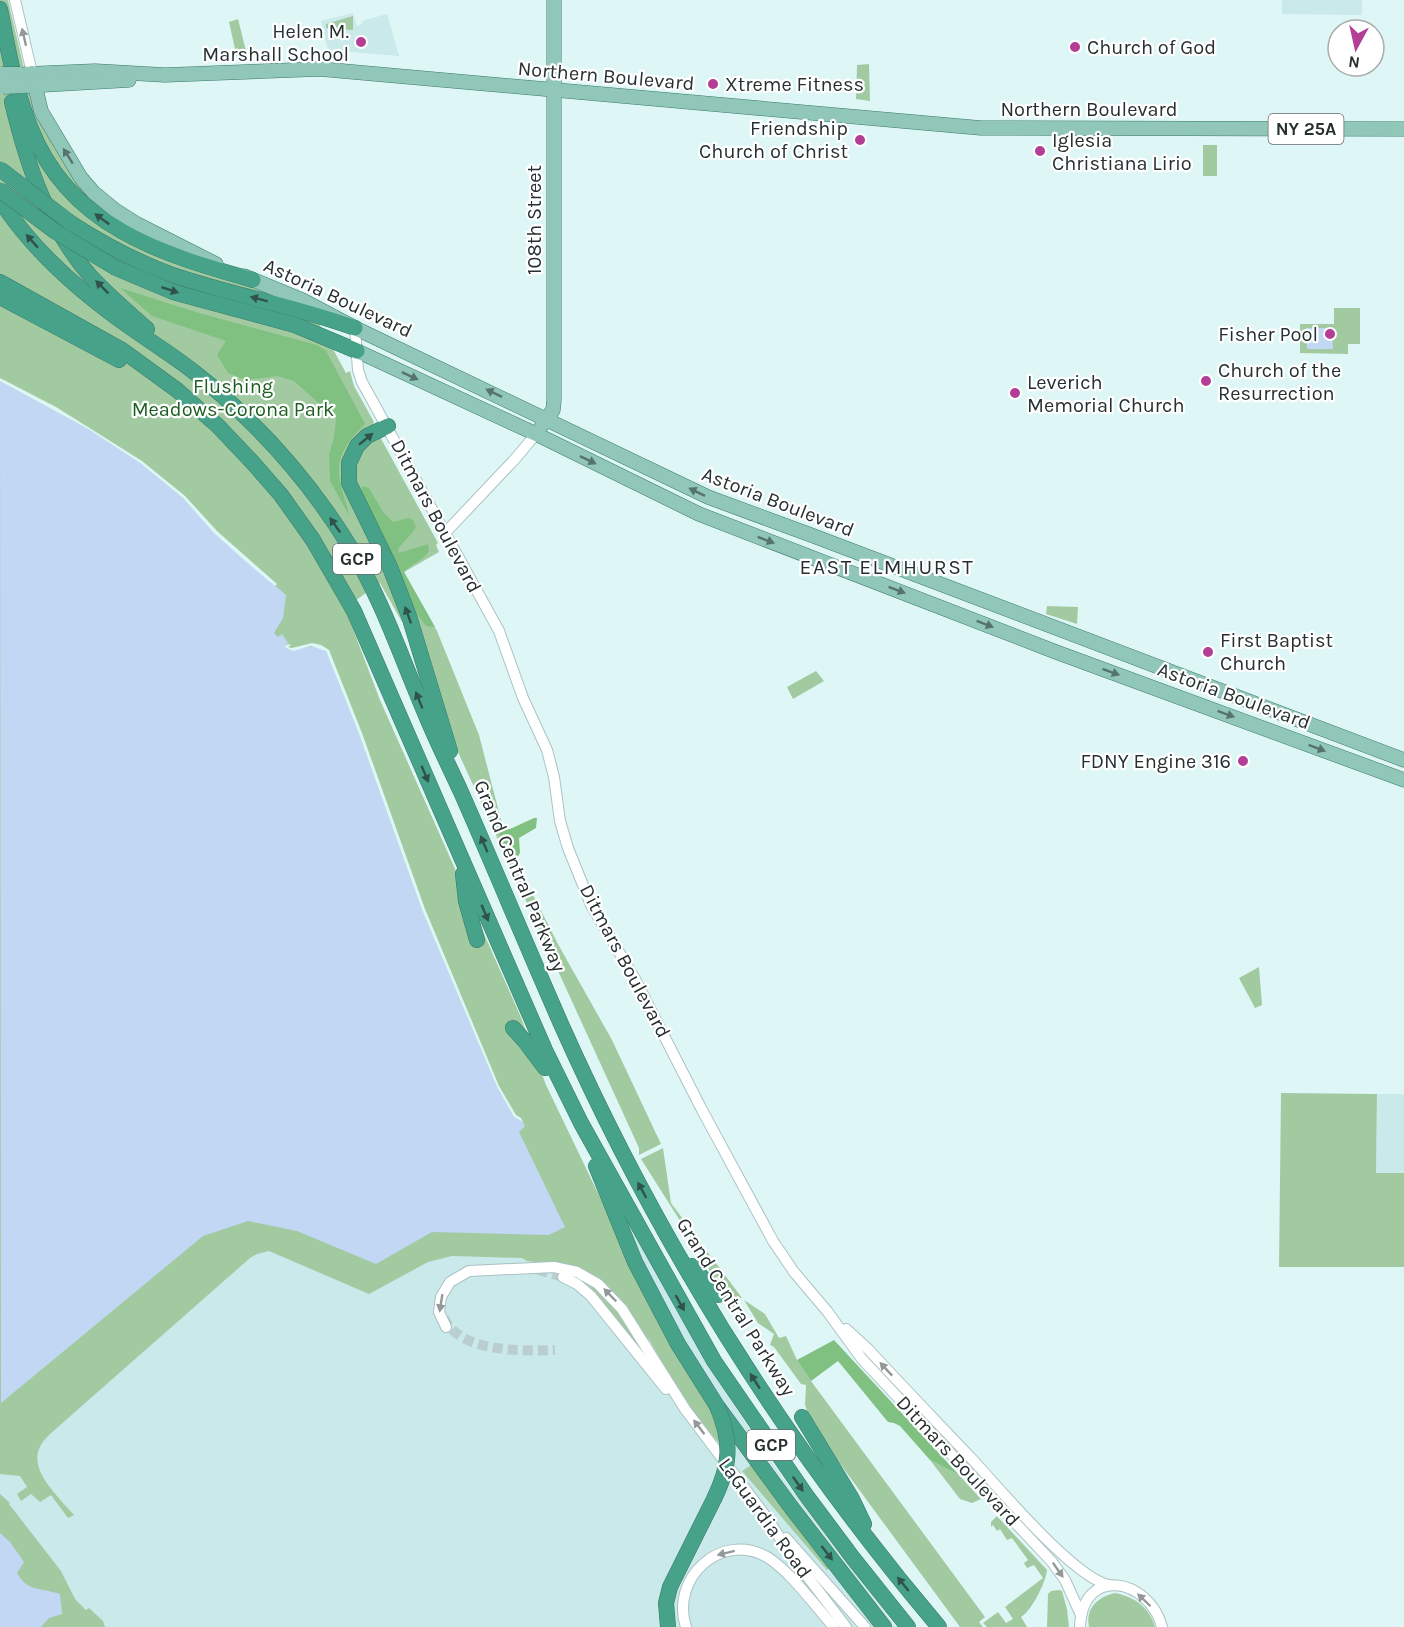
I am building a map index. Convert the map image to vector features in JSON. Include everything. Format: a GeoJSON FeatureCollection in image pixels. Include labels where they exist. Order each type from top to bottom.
{"type":"FeatureCollection","features":[{"type":"Feature","properties":{"kind":"highway"},"geometry":{"type":"LineString","coordinates":[[0,9],[3,46],[34,136],[51,166],[77,198],[110,225],[146,244],[187,261],[253,280]]}},
{"type":"Feature","properties":{"kind":"highway"},"geometry":{"type":"LineString","coordinates":[[0,18],[3,46],[29,166],[55,224],[93,278],[191,369]]}},
{"type":"Feature","properties":{"kind":"highway"},"geometry":{"type":"LineString","coordinates":[[0,169],[72,224],[124,254],[161,270],[355,328]]}},
{"type":"Feature","properties":{"kind":"highway"},"geometry":{"type":"LineString","coordinates":[[0,190],[56,232],[116,268],[173,291],[295,325],[357,351]]}},
{"type":"Feature","properties":{"kind":"highway","name":"Grand Central Parkway"},"geometry":{"type":"LineString","coordinates":[[0,200],[29,238],[73,282],[127,325],[191,369],[246,418],[282,455],[309,488],[344,538],[384,612],[425,714],[461,791],[576,1058],[670,1242],[766,1399],[877,1551],[939,1627]]}},
{"type":"Feature","properties":{"kind":"highway","name":"GCP"},"geometry":{"type":"LineString","coordinates":[[0,282],[98,336],[144,365],[198,408],[254,464],[306,528],[348,599],[544,1050],[581,1123],[714,1361],[813,1504],[908,1627]]}},
{"type":"Feature","properties":{"kind":"highway","name":"GCP"},"geometry":{"type":"LineString","coordinates":[[0,298],[111,355],[157,383],[201,415],[254,464]]}},
{"type":"Feature","properties":{"kind":"highway"},"geometry":{"type":"LineString","coordinates":[[388,426],[367,436],[357,446],[349,463],[349,483],[389,565],[409,616],[446,734],[461,791]]}},
{"type":"Feature","properties":{"kind":"highway"},"geometry":{"type":"LineString","coordinates":[[462,859],[466,901],[477,940]]}},
{"type":"Feature","properties":{"kind":"highway"},"geometry":{"type":"LineString","coordinates":[[513,1028],[567,1097]]}},
{"type":"Feature","properties":{"kind":"highway"},"geometry":{"type":"LineString","coordinates":[[581,1123],[634,1262],[695,1371],[717,1406],[791,1507],[884,1627]]}},
{"type":"Feature","properties":{"kind":"highway"},"geometry":{"type":"LineString","coordinates":[[670,1242],[718,1295]]}},
{"type":"Feature","properties":{"kind":"highway"},"geometry":{"type":"LineString","coordinates":[[668,1627],[666,1608],[668,1591],[723,1481],[728,1462],[727,1434],[717,1406]]}},
{"type":"Feature","properties":{"kind":"highway"},"geometry":{"type":"LineString","coordinates":[[802,1417],[852,1499],[877,1551]]}},
{"type":"Feature","properties":{"kind":"highway"},"geometry":{"type":"LineString","coordinates":[[677,1627],[673,1609],[674,1593],[693,1543]]}},
{"type":"Feature","properties":{"kind":"main road","name":"108th Street"},"geometry":{"type":"LineString","coordinates":[[536,434],[553,410],[554,400],[554,0]]}},
{"type":"Feature","properties":{"kind":"main road","name":"Northern Boulevard"},"geometry":{"type":"LineString","coordinates":[[1,82],[28,80],[101,82],[165,75],[320,69],[962,128],[1404,129]]}},
{"type":"Feature","properties":{"kind":"main road","name":"Astoria Boulevard"},"geometry":{"type":"LineString","coordinates":[[28,80],[41,111],[87,185],[115,210],[158,235],[253,280],[302,300],[355,328],[716,501],[804,532],[1404,760]]}},
{"type":"Feature","properties":{"kind":"main road","name":"Astoria Boulevard"},"geometry":{"type":"LineString","coordinates":[[357,351],[536,434],[711,520],[1056,652],[1404,780]]}},
{"type":"Feature","properties":{"kind":"street"},"geometry":{"type":"LineString","coordinates":[[15,0],[28,80]]}},
{"type":"Feature","properties":{"kind":"street","name":"Ditmars Boulevard"},"geometry":{"type":"LineString","coordinates":[[355,328],[358,370],[362,382],[499,632],[523,698],[546,750],[554,777],[560,821],[568,848],[591,905],[634,979],[773,1241],[794,1272],[827,1311],[862,1359],[1052,1562],[1065,1580],[1081,1615]]}},
{"type":"Feature","properties":{"kind":"street"},"geometry":{"type":"LineString","coordinates":[[445,533],[536,434]]}},
{"type":"Feature","properties":{"kind":"street"},"geometry":{"type":"LineString","coordinates":[[446,1327],[440,1317],[440,1301],[446,1286],[458,1275],[472,1270],[554,1267],[577,1272],[605,1290],[622,1309],[685,1409]]}},
{"type":"Feature","properties":{"kind":"street"},"geometry":{"type":"LineString","coordinates":[[563,1277],[577,1284],[591,1296],[659,1381],[685,1409]]}},
{"type":"Feature","properties":{"kind":"street","name":"Ditmars Boulevard"},"geometry":{"type":"LineString","coordinates":[[827,1311],[868,1349],[1054,1546],[1102,1583],[1125,1587],[1140,1595],[1154,1610],[1162,1627]]}},
{"type":"Feature","properties":{"kind":"street","name":"LaGuardia Road"},"geometry":{"type":"LineString","coordinates":[[685,1409],[846,1627]]}},
{"type":"Feature","properties":{"kind":"street"},"geometry":{"type":"LineString","coordinates":[[767,1518],[864,1627]]}},
{"type":"Feature","properties":{"kind":"street"},"geometry":{"type":"LineString","coordinates":[[686,1627],[682,1607],[693,1574],[707,1561],[726,1552],[744,1551],[764,1556],[780,1567],[834,1627]]}},
{"type":"Feature","properties":{"kind":"street"},"geometry":{"type":"LineString","coordinates":[[1080,1627],[1081,1615],[1088,1600],[1094,1593],[1109,1585]]}},
{"type":"Feature","properties":{"kind":"shaded area"},"geometry":{"type":"Polygon","coordinates":[[[1282,0],[1362,0],[1362,15],[1282,14],[1282,0]]]}},
{"type":"Feature","properties":{"kind":"shaded area","name":"Helen M. Marshall School"},"geometry":{"type":"Polygon","coordinates":[[[353,13],[357,26],[362,24],[362,21],[387,14],[399,56],[328,50],[321,21],[353,13]]]}},
{"type":"Feature","properties":{"kind":"shaded area"},"geometry":{"type":"Polygon","coordinates":[[[1306,328],[1332,328],[1333,349],[1307,349],[1306,328]]]}},
{"type":"Feature","properties":{"kind":"shaded area"},"geometry":{"type":"Polygon","coordinates":[[[0,381],[88,429],[140,463],[183,498],[215,533],[286,595],[283,618],[274,633],[278,637],[282,634],[288,643],[284,647],[295,649],[314,647],[326,651],[359,734],[422,910],[497,1087],[514,1117],[523,1122],[525,1126],[519,1132],[565,1227],[549,1235],[432,1232],[376,1264],[297,1231],[248,1221],[203,1236],[1,1403],[0,381]]]}},
{"type":"Feature","properties":{"kind":"shaded area"},"geometry":{"type":"Polygon","coordinates":[[[1377,1094],[1404,1094],[1404,1173],[1376,1173],[1377,1094]]]}},
{"type":"Feature","properties":{"kind":"shaded area"},"geometry":{"type":"Polygon","coordinates":[[[621,1209],[706,1364],[783,1478],[896,1627],[41,1627],[0,1533],[0,1403],[203,1236],[565,1227],[621,1209]]]}},
{"type":"Feature","properties":{"kind":"shaded area"},"geometry":{"type":"Polygon","coordinates":[[[0,1533],[10,1542],[24,1562],[17,1573],[21,1579],[36,1588],[60,1594],[62,1614],[49,1618],[41,1627],[0,1627],[0,1533]]]}},
{"type":"Feature","properties":{"kind":"green space","name":"Flushing Meadows-Corona Park"},"geometry":{"type":"Polygon","coordinates":[[[0,0],[8,0],[34,111],[94,201],[123,222],[213,272],[311,309],[346,373],[350,371],[354,386],[373,424],[438,543],[436,545],[439,552],[404,572],[437,631],[479,735],[501,820],[529,887],[612,1040],[661,1144],[639,1155],[639,1148],[458,752],[435,679],[404,621],[402,622],[380,583],[345,608],[380,700],[520,1015],[546,1085],[608,1214],[629,1267],[666,1336],[713,1414],[732,1458],[685,1404],[649,1339],[637,1347],[591,1288],[565,1265],[527,1261],[522,1258],[452,1256],[428,1262],[369,1294],[269,1251],[250,1258],[43,1442],[38,1454],[41,1473],[53,1492],[74,1515],[68,1518],[51,1495],[40,1502],[31,1494],[21,1501],[17,1494],[27,1487],[20,1476],[0,1474],[0,0]]]}},
{"type":"Feature","properties":{"kind":"green space"},"geometry":{"type":"Polygon","coordinates":[[[353,16],[353,30],[326,28],[326,24],[353,16]]]}},
{"type":"Feature","properties":{"kind":"green space"},"geometry":{"type":"Polygon","coordinates":[[[238,19],[247,55],[237,58],[229,22],[238,19]]]}},
{"type":"Feature","properties":{"kind":"green space"},"geometry":{"type":"Polygon","coordinates":[[[869,64],[870,101],[856,99],[857,65],[869,64]]]}},
{"type":"Feature","properties":{"kind":"green space"},"geometry":{"type":"Polygon","coordinates":[[[1203,145],[1217,145],[1217,176],[1203,176],[1203,145]]]}},
{"type":"Feature","properties":{"kind":"green space"},"geometry":{"type":"Polygon","coordinates":[[[120,288],[199,313],[317,345],[326,351],[365,424],[346,447],[339,467],[350,517],[330,481],[329,454],[336,419],[294,381],[277,376],[245,380],[228,373],[217,355],[226,341],[152,316],[120,288]]]}},
{"type":"Feature","properties":{"kind":"green space","name":"Fisher Pool"},"geometry":{"type":"Polygon","coordinates":[[[1334,308],[1360,308],[1360,344],[1348,344],[1348,354],[1300,353],[1300,324],[1334,324],[1334,308]]]}},
{"type":"Feature","properties":{"kind":"green space"},"geometry":{"type":"Polygon","coordinates":[[[362,486],[369,488],[383,512],[393,522],[408,518],[413,520],[416,527],[398,549],[399,553],[428,544],[427,554],[404,572],[435,627],[426,626],[418,615],[386,540],[364,498],[362,486]]]}},
{"type":"Feature","properties":{"kind":"green space"},"geometry":{"type":"Polygon","coordinates":[[[1047,606],[1078,607],[1077,624],[1046,614],[1047,606]]]}},
{"type":"Feature","properties":{"kind":"green space"},"geometry":{"type":"Polygon","coordinates":[[[816,671],[824,681],[793,699],[787,687],[816,671]]]}},
{"type":"Feature","properties":{"kind":"green space"},"geometry":{"type":"Polygon","coordinates":[[[492,816],[497,823],[510,829],[537,818],[536,828],[519,838],[520,853],[517,858],[513,857],[499,834],[492,816]]]}},
{"type":"Feature","properties":{"kind":"green space"},"geometry":{"type":"Polygon","coordinates":[[[1259,967],[1262,1005],[1255,1008],[1239,978],[1259,967]]]}},
{"type":"Feature","properties":{"kind":"green space"},"geometry":{"type":"Polygon","coordinates":[[[1281,1093],[1377,1094],[1376,1173],[1404,1173],[1404,1267],[1279,1267],[1281,1093]]]}},
{"type":"Feature","properties":{"kind":"green space"},"geometry":{"type":"Polygon","coordinates":[[[663,1148],[671,1203],[742,1298],[737,1298],[735,1308],[730,1309],[708,1265],[641,1159],[663,1148]]]}},
{"type":"Feature","properties":{"kind":"green space"},"geometry":{"type":"Polygon","coordinates":[[[744,1300],[765,1314],[779,1338],[786,1336],[797,1360],[811,1381],[985,1617],[979,1622],[983,1627],[960,1627],[813,1427],[805,1405],[806,1385],[801,1384],[774,1347],[770,1345],[774,1334],[758,1323],[744,1300]]]}},
{"type":"Feature","properties":{"kind":"green space"},"geometry":{"type":"Polygon","coordinates":[[[834,1340],[959,1475],[930,1460],[900,1426],[888,1422],[838,1361],[811,1381],[797,1360],[834,1340]]]}},
{"type":"Feature","properties":{"kind":"green space"},"geometry":{"type":"Polygon","coordinates":[[[930,1460],[959,1475],[981,1499],[972,1503],[960,1499],[930,1460]]]}},
{"type":"Feature","properties":{"kind":"green space"},"geometry":{"type":"Polygon","coordinates":[[[751,1465],[831,1567],[827,1570],[742,1471],[751,1465]]]}},
{"type":"Feature","properties":{"kind":"green space"},"geometry":{"type":"Polygon","coordinates":[[[0,1494],[10,1503],[61,1571],[75,1599],[86,1610],[89,1608],[103,1621],[105,1627],[0,1627],[0,1494]]]}},
{"type":"Feature","properties":{"kind":"green space"},"geometry":{"type":"Polygon","coordinates":[[[997,1516],[1047,1570],[1037,1596],[1021,1617],[1027,1627],[987,1627],[983,1623],[998,1612],[1006,1623],[1013,1619],[1005,1607],[1043,1578],[1034,1565],[1027,1568],[1024,1563],[1028,1560],[1012,1538],[1007,1540],[1000,1529],[997,1531],[993,1525],[991,1527],[991,1522],[997,1516]]]}},
{"type":"Feature","properties":{"kind":"green space"},"geometry":{"type":"Polygon","coordinates":[[[1062,1591],[1067,1609],[1069,1627],[1047,1627],[1048,1594],[1062,1591]]]}},
{"type":"Feature","properties":{"kind":"green space"},"geometry":{"type":"Polygon","coordinates":[[[1115,1593],[1129,1597],[1140,1604],[1149,1614],[1155,1627],[1089,1627],[1089,1614],[1094,1604],[1103,1597],[1115,1593]]]}},
{"type":"Feature","properties":{"kind":"pier"},"geometry":{"type":"Polygon","coordinates":[[[0,378],[56,407],[142,461],[185,496],[217,531],[277,584],[275,586],[251,566],[214,533],[183,498],[140,463],[88,429],[0,381],[0,378]]]}},
{"type":"Feature","properties":{"kind":"pier"},"geometry":{"type":"Polygon","coordinates":[[[312,643],[329,650],[362,733],[425,909],[499,1086],[516,1115],[523,1122],[514,1117],[497,1087],[422,910],[359,734],[326,651],[311,646],[293,651],[284,647],[288,644],[291,645],[288,647],[292,648],[312,643]]]}},
{"type":"Feature","properties":{"kind":"tunnel"},"geometry":{"type":"LineString","coordinates":[[538,1270],[563,1277]]}},
{"type":"Feature","properties":{"kind":"tunnel"},"geometry":{"type":"LineString","coordinates":[[444,1317],[451,1329],[477,1344],[510,1349],[555,1350]]}},
{"type":"Feature","properties":{"kind":"place","name":"Helen M. Marshall School"},"geometry":{"type":"Point","coordinates":[361,42]}},
{"type":"Feature","properties":{"kind":"place","name":"Church of God"},"geometry":{"type":"Point","coordinates":[1075,47]}},
{"type":"Feature","properties":{"kind":"place","name":"Xtreme Fitness"},"geometry":{"type":"Point","coordinates":[713,84]}},
{"type":"Feature","properties":{"kind":"place","name":"Friendship Church of Christ"},"geometry":{"type":"Point","coordinates":[860,140]}},
{"type":"Feature","properties":{"kind":"place","name":"Iglesia Christiana Lirio"},"geometry":{"type":"Point","coordinates":[1040,151]}},
{"type":"Feature","properties":{"kind":"place","name":"Fisher Pool"},"geometry":{"type":"Point","coordinates":[1330,334]}},
{"type":"Feature","properties":{"kind":"place","name":"Church of the Resurrection"},"geometry":{"type":"Point","coordinates":[1206,381]}},
{"type":"Feature","properties":{"kind":"place","name":"Leverich Memorial Church"},"geometry":{"type":"Point","coordinates":[1015,393]}},
{"type":"Feature","properties":{"kind":"place","name":"First Baptist Church"},"geometry":{"type":"Point","coordinates":[1208,652]}},
{"type":"Feature","properties":{"kind":"place","name":"FDNY Engine 316"},"geometry":{"type":"Point","coordinates":[1243,761]}},
{"type":"Feature","properties":{"kind":"district","name":"EAST ELMHURST"},"geometry":{"type":"Point","coordinates":[887,567]}}]}
